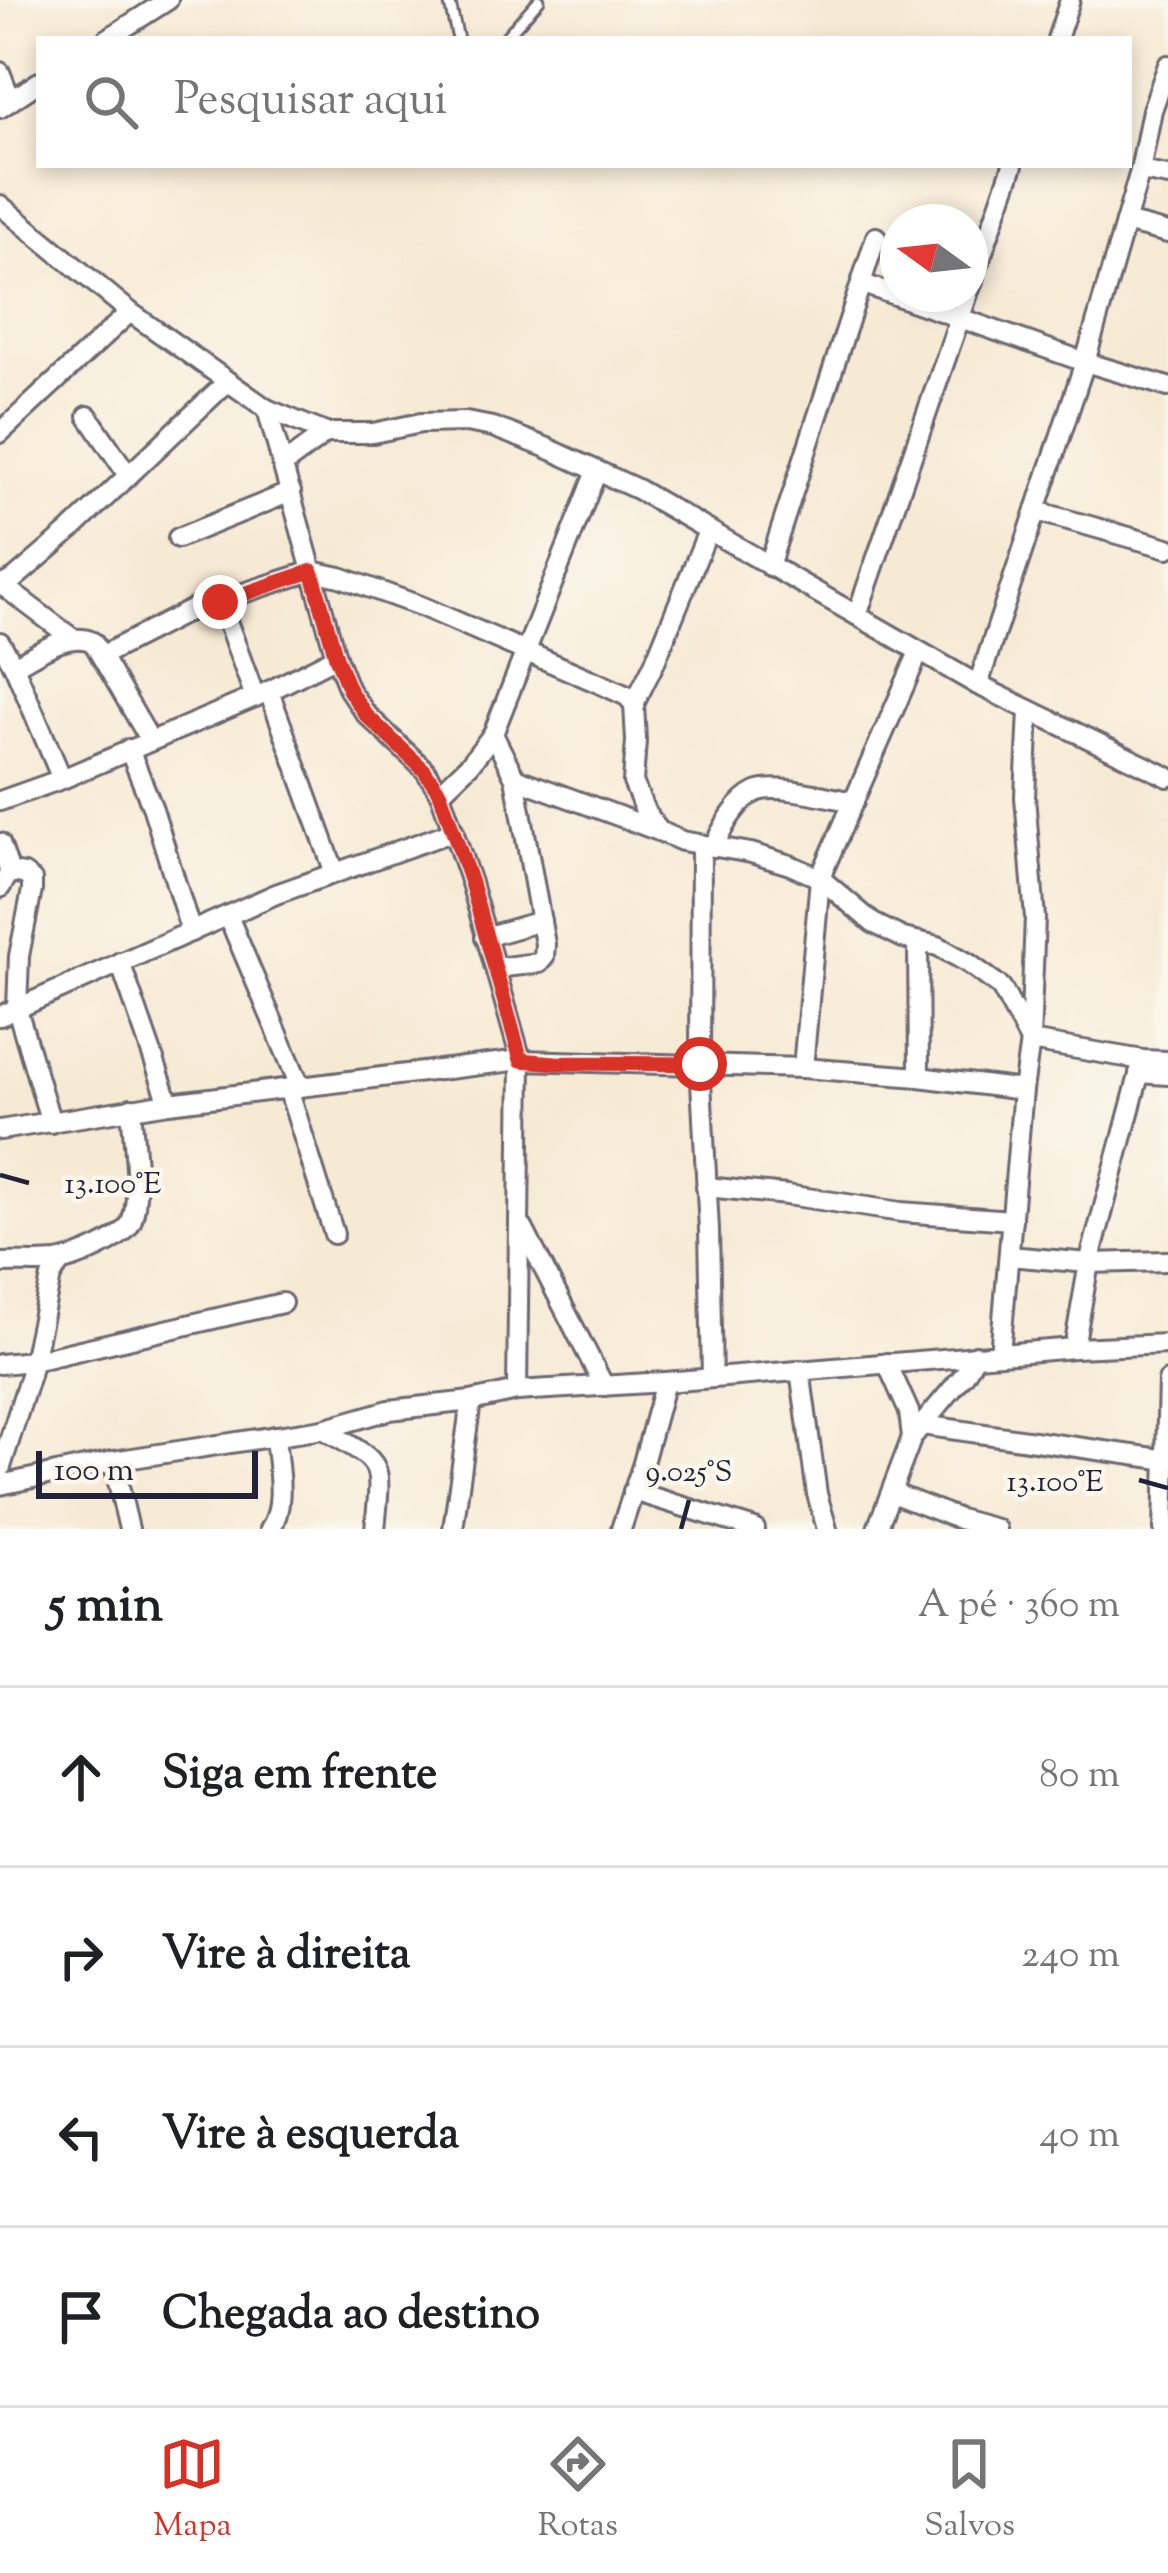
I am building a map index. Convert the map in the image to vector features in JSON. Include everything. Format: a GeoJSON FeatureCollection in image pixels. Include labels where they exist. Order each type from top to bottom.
{"type":"FeatureCollection","features":[{"type":"Feature","properties":{"kind":"street"},"geometry":{"type":"LineString","coordinates":[[112,36],[169,0]]}},
{"type":"Feature","properties":{"kind":"street"},"geometry":{"type":"LineString","coordinates":[[1058,36],[1070,0]]}},
{"type":"Feature","properties":{"kind":"street"},"geometry":{"type":"LineString","coordinates":[[978,685],[1141,171],[1138,130],[1168,65]]}},
{"type":"Feature","properties":{"kind":"street"},"geometry":{"type":"LineString","coordinates":[[0,72],[6,104],[36,84]]}},
{"type":"Feature","properties":{"kind":"street"},"geometry":{"type":"LineString","coordinates":[[988,237],[1012,168]]}},
{"type":"Feature","properties":{"kind":"street"},"geometry":{"type":"LineString","coordinates":[[1141,171],[1168,176]]}},
{"type":"Feature","properties":{"kind":"street"},"geometry":{"type":"LineString","coordinates":[[0,205],[130,312],[268,410],[326,433],[373,433],[422,423],[466,422],[510,434],[637,489],[978,685],[1168,777]]}},
{"type":"Feature","properties":{"kind":"street"},"geometry":{"type":"LineString","coordinates":[[1126,222],[1168,233]]}},
{"type":"Feature","properties":{"kind":"street"},"geometry":{"type":"LineString","coordinates":[[769,566],[876,237]]}},
{"type":"Feature","properties":{"kind":"street"},"geometry":{"type":"LineString","coordinates":[[863,284],[1084,362],[1167,382]]}},
{"type":"Feature","properties":{"kind":"street"},"geometry":{"type":"LineString","coordinates":[[0,433],[130,312]]}},
{"type":"Feature","properties":{"kind":"street"},"geometry":{"type":"LineString","coordinates":[[856,615],[962,312]]}},
{"type":"Feature","properties":{"kind":"street"},"geometry":{"type":"LineString","coordinates":[[72,638],[1,585],[70,531],[227,382]]}},
{"type":"Feature","properties":{"kind":"street"},"geometry":{"type":"LineString","coordinates":[[268,410],[336,657],[349,690],[366,715],[424,770],[440,793],[521,1060],[518,1391]]}},
{"type":"Feature","properties":{"kind":"street"},"geometry":{"type":"LineString","coordinates":[[88,416],[128,476]]}},
{"type":"Feature","properties":{"kind":"street"},"geometry":{"type":"LineString","coordinates":[[284,465],[326,433]]}},
{"type":"Feature","properties":{"kind":"street"},"geometry":{"type":"LineString","coordinates":[[440,793],[493,734],[597,471]]}},
{"type":"Feature","properties":{"kind":"street"},"geometry":{"type":"LineString","coordinates":[[178,538],[291,492]]}},
{"type":"Feature","properties":{"kind":"street"},"geometry":{"type":"LineString","coordinates":[[1036,511],[1168,548]]}},
{"type":"Feature","properties":{"kind":"street"},"geometry":{"type":"LineString","coordinates":[[659,831],[633,782],[634,704],[708,531]]}},
{"type":"Feature","properties":{"kind":"street"},"geometry":{"type":"LineString","coordinates":[[100,656],[193,609],[312,571],[423,607],[627,696],[634,704]]}},
{"type":"Feature","properties":{"kind":"street"},"geometry":{"type":"LineString","coordinates":[[220,602],[335,873]]}},
{"type":"Feature","properties":{"kind":"street"},"geometry":{"type":"LineString","coordinates":[[14,666],[72,638],[93,643],[150,740]]}},
{"type":"Feature","properties":{"kind":"street"},"geometry":{"type":"LineString","coordinates":[[0,642],[62,779]]}},
{"type":"Feature","properties":{"kind":"street"},"geometry":{"type":"LineString","coordinates":[[803,1068],[820,878],[919,652]]}},
{"type":"Feature","properties":{"kind":"street"},"geometry":{"type":"LineString","coordinates":[[0,801],[262,694],[336,657]]}},
{"type":"Feature","properties":{"kind":"street"},"geometry":{"type":"LineString","coordinates":[[1000,1354],[1030,1041],[1034,917],[1024,797],[1029,710]]}},
{"type":"Feature","properties":{"kind":"street"},"geometry":{"type":"LineString","coordinates":[[493,734],[515,778],[545,944],[539,963],[496,968]]}},
{"type":"Feature","properties":{"kind":"street"},"geometry":{"type":"LineString","coordinates":[[129,749],[191,932]]}},
{"type":"Feature","properties":{"kind":"street"},"geometry":{"type":"LineString","coordinates":[[515,778],[682,841],[752,854],[820,878],[873,923],[903,938],[938,946],[1001,987],[1030,1041],[1168,1075]]}},
{"type":"Feature","properties":{"kind":"street"},"geometry":{"type":"LineString","coordinates":[[712,1378],[700,1064],[707,846],[757,792],[771,789],[854,802]]}},
{"type":"Feature","properties":{"kind":"street"},"geometry":{"type":"LineString","coordinates":[[8,1012],[276,894],[454,831]]}},
{"type":"Feature","properties":{"kind":"street"},"geometry":{"type":"LineString","coordinates":[[0,843],[5,880],[24,874],[32,880],[8,1012],[51,1123]]}},
{"type":"Feature","properties":{"kind":"street"},"geometry":{"type":"LineString","coordinates":[[228,916],[294,1087],[334,1234]]}},
{"type":"Feature","properties":{"kind":"street"},"geometry":{"type":"LineString","coordinates":[[485,937],[541,921]]}},
{"type":"Feature","properties":{"kind":"street"},"geometry":{"type":"LineString","coordinates":[[918,942],[919,1077]]}},
{"type":"Feature","properties":{"kind":"street"},"geometry":{"type":"LineString","coordinates":[[120,962],[169,1102]]}},
{"type":"Feature","properties":{"kind":"street"},"geometry":{"type":"LineString","coordinates":[[0,1130],[169,1102],[521,1060],[803,1068],[1023,1090]]}},
{"type":"Feature","properties":{"kind":"street"},"geometry":{"type":"LineString","coordinates":[[1141,1066],[1168,1061]]}},
{"type":"Feature","properties":{"kind":"street"},"geometry":{"type":"LineString","coordinates":[[1074,1348],[1089,1263],[1141,1066]]}},
{"type":"Feature","properties":{"kind":"street"},"geometry":{"type":"LineString","coordinates":[[0,1263],[60,1262],[120,1236],[131,1222],[136,1185],[131,1108]]}},
{"type":"Feature","properties":{"kind":"street"},"geometry":{"type":"LineString","coordinates":[[706,1187],[901,1212],[1012,1220]]}},
{"type":"Feature","properties":{"kind":"street"},"geometry":{"type":"LineString","coordinates":[[521,1223],[604,1386]]}},
{"type":"Feature","properties":{"kind":"street"},"geometry":{"type":"LineString","coordinates":[[1009,1256],[1089,1263],[1168,1261]]}},
{"type":"Feature","properties":{"kind":"street"},"geometry":{"type":"LineString","coordinates":[[0,1470],[33,1361],[51,1277],[60,1262]]}},
{"type":"Feature","properties":{"kind":"street"},"geometry":{"type":"LineString","coordinates":[[0,1364],[33,1361],[282,1303]]}},
{"type":"Feature","properties":{"kind":"street"},"geometry":{"type":"LineString","coordinates":[[0,1485],[113,1461],[322,1429],[388,1410],[518,1391],[1168,1344]]}},
{"type":"Feature","properties":{"kind":"street"},"geometry":{"type":"LineString","coordinates":[[877,1529],[917,1431],[976,1355]]}},
{"type":"Feature","properties":{"kind":"street"},"geometry":{"type":"LineString","coordinates":[[887,1363],[917,1431]]}},
{"type":"Feature","properties":{"kind":"street"},"geometry":{"type":"LineString","coordinates":[[800,1370],[827,1529]]}},
{"type":"Feature","properties":{"kind":"street"},"geometry":{"type":"LineString","coordinates":[[1165,1529],[1168,1381]]}},
{"type":"Feature","properties":{"kind":"street"},"geometry":{"type":"LineString","coordinates":[[621,1529],[665,1382]]}},
{"type":"Feature","properties":{"kind":"street"},"geometry":{"type":"LineString","coordinates":[[453,1529],[471,1401]]}},
{"type":"Feature","properties":{"kind":"street"},"geometry":{"type":"LineString","coordinates":[[322,1429],[361,1451],[380,1473],[375,1529]]}},
{"type":"Feature","properties":{"kind":"street"},"geometry":{"type":"LineString","coordinates":[[917,1431],[1166,1460]]}},
{"type":"Feature","properties":{"kind":"street"},"geometry":{"type":"LineString","coordinates":[[270,1529],[276,1521],[279,1496],[274,1436]]}},
{"type":"Feature","properties":{"kind":"street"},"geometry":{"type":"LineString","coordinates":[[113,1461],[129,1529]]}},
{"type":"Feature","properties":{"kind":"street"},"geometry":{"type":"LineString","coordinates":[[633,1491],[755,1529]]}},
{"type":"Feature","properties":{"kind":"street"},"geometry":{"type":"LineString","coordinates":[[892,1492],[996,1529]]}},
{"type":"Feature","properties":{"kind":"lane"},"geometry":{"type":"LineString","coordinates":[[449,0],[457,36]]}},
{"type":"Feature","properties":{"kind":"lane"},"geometry":{"type":"LineString","coordinates":[[507,36],[538,0]]}},
{"type":"Feature","properties":{"kind":"route"},"geometry":{"type":"LineString","coordinates":[[220,602],[312,571],[349,690],[366,715],[424,770],[440,793],[521,1060],[700,1064]]}}]}
